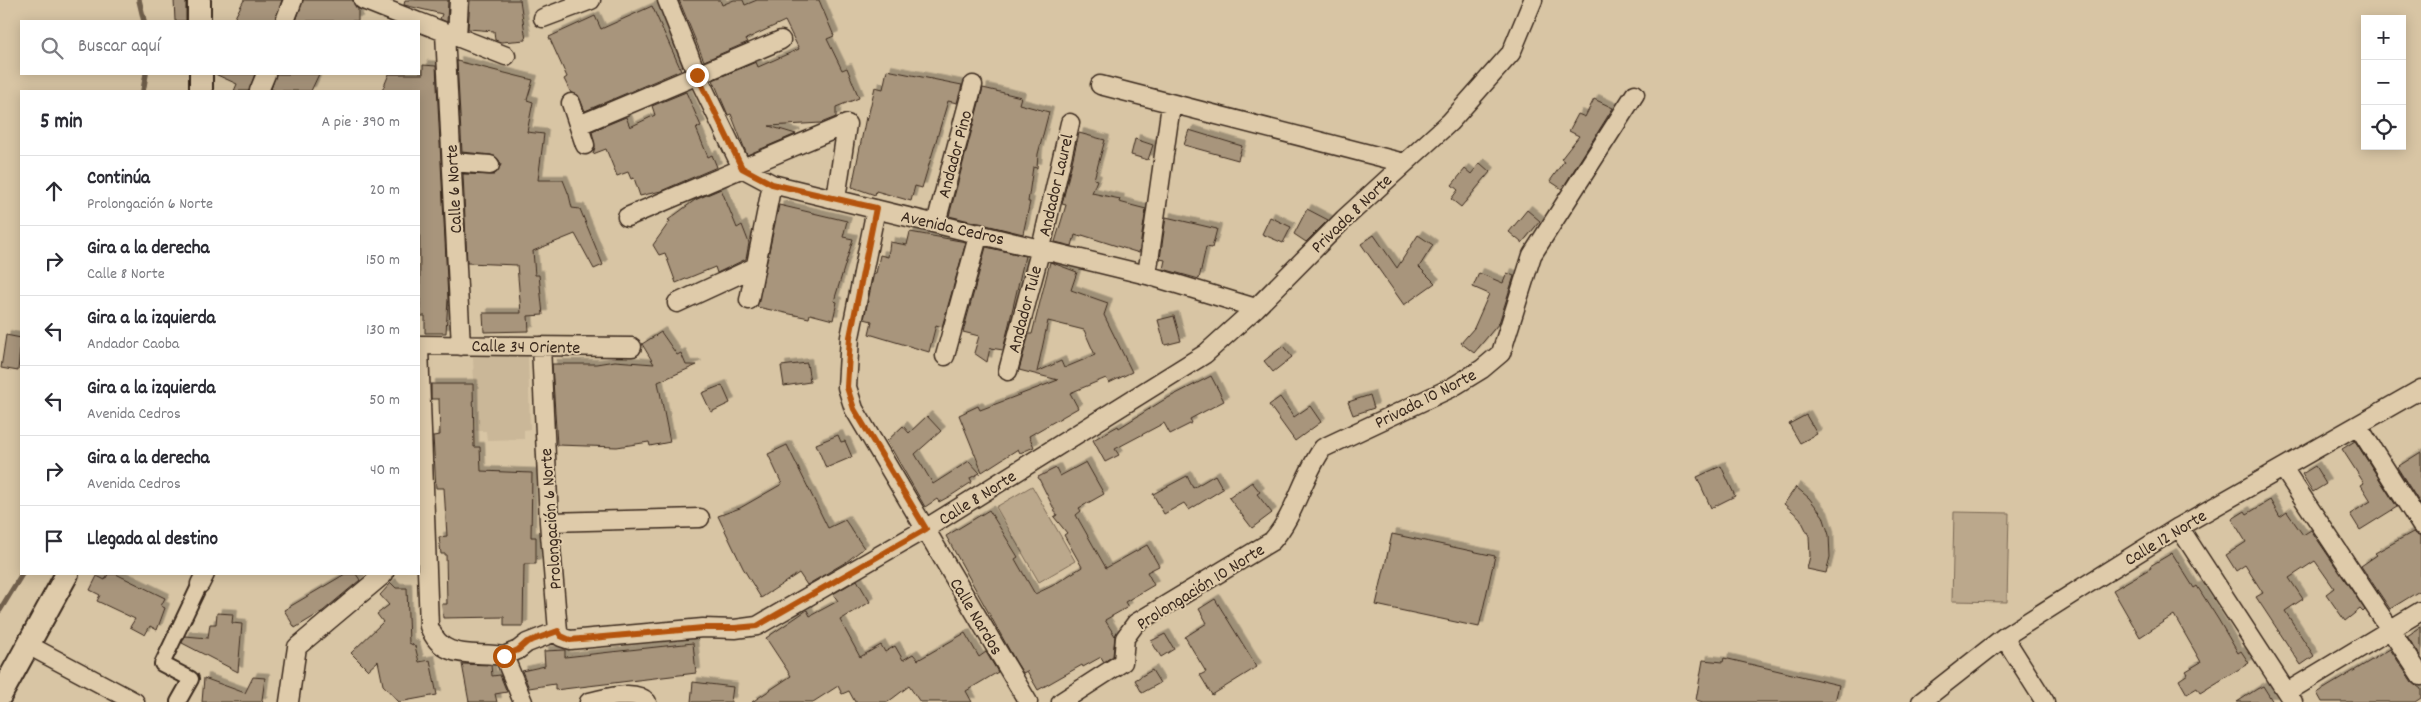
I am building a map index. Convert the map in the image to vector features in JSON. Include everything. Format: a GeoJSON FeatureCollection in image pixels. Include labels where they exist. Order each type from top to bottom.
{"type":"FeatureCollection","features":[{"type":"Feature","properties":{"kind":"street"},"geometry":{"type":"LineString","coordinates":[[199,0],[200,20]]}},
{"type":"Feature","properties":{"kind":"street"},"geometry":{"type":"LineString","coordinates":[[285,20],[293,0]]}},
{"type":"Feature","properties":{"kind":"street"},"geometry":{"type":"LineString","coordinates":[[363,0],[412,20]]}},
{"type":"Feature","properties":{"kind":"street","name":"Calle 6 Norte"},"geometry":{"type":"LineString","coordinates":[[459,0],[451,35],[452,162],[461,346]]}},
{"type":"Feature","properties":{"kind":"street"},"geometry":{"type":"LineString","coordinates":[[543,18],[591,0]]}},
{"type":"Feature","properties":{"kind":"street"},"geometry":{"type":"LineString","coordinates":[[667,0],[697,75],[742,168]]}},
{"type":"Feature","properties":{"kind":"street","name":"Privada 8 Norte"},"geometry":{"type":"LineString","coordinates":[[1256,308],[1344,219],[1450,122],[1511,53],[1533,0]]}},
{"type":"Feature","properties":{"kind":"street"},"geometry":{"type":"LineString","coordinates":[[420,23],[506,56]]}},
{"type":"Feature","properties":{"kind":"street"},"geometry":{"type":"LineString","coordinates":[[579,125],[781,40]]}},
{"type":"Feature","properties":{"kind":"street"},"geometry":{"type":"LineString","coordinates":[[201,75],[201,90]]}},
{"type":"Feature","properties":{"kind":"street"},"geometry":{"type":"LineString","coordinates":[[259,90],[266,75]]}},
{"type":"Feature","properties":{"kind":"street","name":"Andador Pino"},"geometry":{"type":"LineString","coordinates":[[936,223],[973,85]]}},
{"type":"Feature","properties":{"kind":"street"},"geometry":{"type":"LineString","coordinates":[[1100,85],[1404,163]]}},
{"type":"Feature","properties":{"kind":"street","name":"Privada 10 Norte"},"geometry":{"type":"LineString","coordinates":[[1295,501],[1313,462],[1324,448],[1451,388],[1482,369],[1501,353],[1532,255],[1635,94]]}},
{"type":"Feature","properties":{"kind":"street"},"geometry":{"type":"LineString","coordinates":[[570,103],[585,145]]}},
{"type":"Feature","properties":{"kind":"street"},"geometry":{"type":"LineString","coordinates":[[1147,274],[1171,104]]}},
{"type":"Feature","properties":{"kind":"street","name":"Andador Laurel"},"geometry":{"type":"LineString","coordinates":[[1041,248],[1070,123]]}},
{"type":"Feature","properties":{"kind":"street"},"geometry":{"type":"LineString","coordinates":[[627,217],[847,124],[836,199]]}},
{"type":"Feature","properties":{"kind":"street"},"geometry":{"type":"LineString","coordinates":[[452,162],[490,165]]}},
{"type":"Feature","properties":{"kind":"street","name":"Avenida Cedros"},"geometry":{"type":"LineString","coordinates":[[742,168],[772,184],[1147,274],[1256,308]]}},
{"type":"Feature","properties":{"kind":"street"},"geometry":{"type":"LineString","coordinates":[[749,300],[772,184]]}},
{"type":"Feature","properties":{"kind":"street","name":"Calle Nardos"},"geometry":{"type":"LineString","coordinates":[[876,208],[850,337],[847,387],[854,409],[1028,702]]}},
{"type":"Feature","properties":{"kind":"street"},"geometry":{"type":"LineString","coordinates":[[945,356],[979,233]]}},
{"type":"Feature","properties":{"kind":"street","name":"Andador Tule"},"geometry":{"type":"LineString","coordinates":[[1008,370],[1041,248]]}},
{"type":"Feature","properties":{"kind":"street"},"geometry":{"type":"LineString","coordinates":[[677,303],[755,267]]}},
{"type":"Feature","properties":{"kind":"street","name":"Calle 8 Norte"},"geometry":{"type":"LineString","coordinates":[[558,631],[561,636],[570,640],[703,628],[757,626],[926,529],[1205,354],[1256,308]]}},
{"type":"Feature","properties":{"kind":"street","name":"Prolongación 6 Norte"},"geometry":{"type":"LineString","coordinates":[[541,346],[549,522],[558,631]]}},
{"type":"Feature","properties":{"kind":"street","name":"Calle 34 Oriente"},"geometry":{"type":"LineString","coordinates":[[420,347],[632,347]]}},
{"type":"Feature","properties":{"kind":"street","name":"Calle 12 Norte"},"geometry":{"type":"LineString","coordinates":[[1921,702],[2004,637],[2179,528],[2421,389]]}},
{"type":"Feature","properties":{"kind":"street"},"geometry":{"type":"LineString","coordinates":[[420,396],[423,541],[429,626],[434,639],[451,652],[504,656],[518,650],[527,642],[558,631]]}},
{"type":"Feature","properties":{"kind":"street"},"geometry":{"type":"LineString","coordinates":[[2358,426],[2421,525]]}},
{"type":"Feature","properties":{"kind":"street"},"geometry":{"type":"LineString","coordinates":[[2284,468],[2421,676]]}},
{"type":"Feature","properties":{"kind":"street","name":"Prolongación 10 Norte"},"geometry":{"type":"LineString","coordinates":[[1060,702],[1124,662],[1125,638],[1136,623],[1272,541],[1284,527],[1295,501]]}},
{"type":"Feature","properties":{"kind":"street"},"geometry":{"type":"LineString","coordinates":[[549,522],[700,518]]}},
{"type":"Feature","properties":{"kind":"street"},"geometry":{"type":"LineString","coordinates":[[2179,528],[2290,697],[2421,611]]}},
{"type":"Feature","properties":{"kind":"street"},"geometry":{"type":"LineString","coordinates":[[0,696],[66,575]]}},
{"type":"Feature","properties":{"kind":"street"},"geometry":{"type":"LineString","coordinates":[[288,702],[297,647],[383,575]]}},
{"type":"Feature","properties":{"kind":"street"},"geometry":{"type":"LineString","coordinates":[[178,702],[191,679],[162,664],[203,579]]}},
{"type":"Feature","properties":{"kind":"street"},"geometry":{"type":"LineString","coordinates":[[2004,637],[2045,702]]}},
{"type":"Feature","properties":{"kind":"street"},"geometry":{"type":"LineString","coordinates":[[28,646],[135,702]]}},
{"type":"Feature","properties":{"kind":"street"},"geometry":{"type":"LineString","coordinates":[[504,656],[523,702]]}},
{"type":"Feature","properties":{"kind":"street"},"geometry":{"type":"LineString","coordinates":[[589,702],[624,695],[646,700]]}},
{"type":"Feature","properties":{"kind":"shaded area"},"geometry":{"type":"Polygon","coordinates":[[[528,355],[530,429],[524,430],[524,439],[487,440],[486,431],[476,431],[473,357],[528,355]]]}},
{"type":"Feature","properties":{"kind":"shaded area"},"geometry":{"type":"Polygon","coordinates":[[[1032,486],[1075,561],[1039,582],[996,507],[1032,486]]]}},
{"type":"Feature","properties":{"kind":"shaded area"},"geometry":{"type":"Polygon","coordinates":[[[1954,512],[2009,513],[2007,602],[1952,601],[1954,512]]]}},
{"type":"Feature","properties":{"kind":"building"},"geometry":{"type":"Polygon","coordinates":[[[174,0],[186,0],[186,20],[175,20],[174,0]]]}},
{"type":"Feature","properties":{"kind":"building"},"geometry":{"type":"Polygon","coordinates":[[[244,0],[282,0],[275,20],[234,20],[244,0]]]}},
{"type":"Feature","properties":{"kind":"building"},"geometry":{"type":"Polygon","coordinates":[[[303,0],[353,0],[358,9],[358,20],[296,20],[303,0]]]}},
{"type":"Feature","properties":{"kind":"building"},"geometry":{"type":"Polygon","coordinates":[[[405,0],[448,0],[447,22],[440,19],[442,14],[404,5],[405,0]]]}},
{"type":"Feature","properties":{"kind":"building"},"geometry":{"type":"Polygon","coordinates":[[[470,0],[520,0],[526,40],[501,42],[495,40],[494,31],[468,29],[470,0]]]}},
{"type":"Feature","properties":{"kind":"building"},"geometry":{"type":"Polygon","coordinates":[[[679,0],[720,0],[722,5],[734,0],[743,0],[745,5],[757,0],[819,0],[834,36],[827,39],[842,70],[847,68],[859,98],[836,107],[836,117],[821,123],[769,126],[796,134],[747,155],[731,114],[728,115],[713,80],[756,62],[758,67],[799,49],[785,21],[746,39],[748,42],[704,61],[679,0]]]}},
{"type":"Feature","properties":{"kind":"building"},"geometry":{"type":"Polygon","coordinates":[[[652,6],[681,70],[585,111],[578,95],[571,93],[564,79],[567,77],[549,37],[595,16],[601,29],[652,6]]]}},
{"type":"Feature","properties":{"kind":"building"},"geometry":{"type":"Polygon","coordinates":[[[457,61],[533,80],[527,100],[533,102],[527,132],[544,134],[538,180],[563,180],[572,208],[580,209],[603,265],[594,269],[575,234],[533,251],[535,275],[539,275],[543,315],[528,316],[529,331],[484,332],[483,313],[521,313],[517,265],[467,263],[463,174],[494,175],[501,165],[499,160],[491,155],[462,152],[457,61]]]}},
{"type":"Feature","properties":{"kind":"building"},"geometry":{"type":"Polygon","coordinates":[[[423,65],[436,66],[448,299],[446,333],[425,333],[425,316],[420,316],[420,90],[382,90],[389,75],[423,74],[423,65]]]}},
{"type":"Feature","properties":{"kind":"building"},"geometry":{"type":"Polygon","coordinates":[[[887,70],[962,85],[957,103],[948,101],[922,188],[915,186],[911,201],[876,191],[875,195],[852,187],[866,117],[867,121],[875,87],[883,89],[887,70]]]}},
{"type":"Feature","properties":{"kind":"building"},"geometry":{"type":"Polygon","coordinates":[[[217,75],[255,75],[249,90],[234,90],[237,84],[217,75]]]}},
{"type":"Feature","properties":{"kind":"building"},"geometry":{"type":"Polygon","coordinates":[[[276,75],[319,75],[311,90],[271,89],[276,75]]]}},
{"type":"Feature","properties":{"kind":"building"},"geometry":{"type":"Polygon","coordinates":[[[983,88],[1021,97],[1019,104],[1049,112],[1038,154],[1037,168],[1033,167],[1028,202],[1030,202],[1023,234],[949,216],[983,88]]]}},
{"type":"Feature","properties":{"kind":"building"},"geometry":{"type":"Polygon","coordinates":[[[686,92],[701,126],[696,128],[708,157],[712,155],[717,167],[661,191],[640,196],[634,178],[631,179],[628,172],[617,176],[606,149],[593,154],[595,147],[592,131],[626,117],[630,127],[655,115],[652,106],[686,92]]]}},
{"type":"Feature","properties":{"kind":"building"},"geometry":{"type":"Polygon","coordinates":[[[1594,99],[1613,108],[1562,189],[1550,181],[1564,161],[1561,159],[1579,136],[1569,131],[1578,114],[1585,117],[1594,99]]]}},
{"type":"Feature","properties":{"kind":"building"},"geometry":{"type":"Polygon","coordinates":[[[1189,130],[1242,146],[1238,160],[1184,145],[1189,130]]]}},
{"type":"Feature","properties":{"kind":"building"},"geometry":{"type":"Polygon","coordinates":[[[1079,133],[1105,140],[1094,179],[1097,180],[1092,193],[1120,199],[1119,202],[1146,209],[1139,253],[1082,235],[1081,237],[1075,235],[1072,246],[1055,242],[1066,205],[1062,204],[1079,133]]]}},
{"type":"Feature","properties":{"kind":"building"},"geometry":{"type":"Polygon","coordinates":[[[1135,139],[1153,145],[1148,160],[1131,155],[1135,139]]]}},
{"type":"Feature","properties":{"kind":"building"},"geometry":{"type":"Polygon","coordinates":[[[1480,163],[1490,172],[1461,207],[1451,199],[1458,190],[1452,185],[1465,169],[1471,174],[1480,163]]]}},
{"type":"Feature","properties":{"kind":"building"},"geometry":{"type":"Polygon","coordinates":[[[721,189],[737,228],[742,225],[749,243],[746,259],[717,273],[715,267],[676,283],[665,253],[659,255],[653,245],[670,221],[668,220],[695,200],[721,189]]]}},
{"type":"Feature","properties":{"kind":"building"},"geometry":{"type":"Polygon","coordinates":[[[779,205],[847,221],[843,237],[853,239],[834,301],[837,302],[833,320],[810,314],[809,318],[757,307],[779,205]]]}},
{"type":"Feature","properties":{"kind":"building"},"geometry":{"type":"Polygon","coordinates":[[[1307,209],[1328,220],[1306,242],[1294,234],[1307,209]]]}},
{"type":"Feature","properties":{"kind":"building"},"geometry":{"type":"Polygon","coordinates":[[[1527,210],[1540,221],[1522,243],[1509,232],[1527,210]]]}},
{"type":"Feature","properties":{"kind":"building"},"geometry":{"type":"Polygon","coordinates":[[[1166,217],[1217,229],[1212,248],[1206,247],[1199,279],[1163,269],[1165,260],[1160,259],[1166,217]]]}},
{"type":"Feature","properties":{"kind":"building"},"geometry":{"type":"Polygon","coordinates":[[[1270,217],[1291,227],[1283,243],[1262,234],[1270,217]]]}},
{"type":"Feature","properties":{"kind":"building"},"geometry":{"type":"Polygon","coordinates":[[[910,232],[966,242],[942,327],[936,325],[929,352],[869,334],[872,321],[864,319],[880,255],[888,257],[890,242],[907,245],[910,232]]]}},
{"type":"Feature","properties":{"kind":"building"},"geometry":{"type":"Polygon","coordinates":[[[1374,235],[1397,268],[1418,235],[1433,245],[1419,267],[1435,283],[1404,305],[1361,244],[1374,235]]]}},
{"type":"Feature","properties":{"kind":"building"},"geometry":{"type":"Polygon","coordinates":[[[986,247],[1025,256],[1003,350],[990,348],[987,362],[974,353],[979,336],[963,332],[986,247]]]}},
{"type":"Feature","properties":{"kind":"building"},"geometry":{"type":"Polygon","coordinates":[[[1050,262],[1077,272],[1071,290],[1108,303],[1104,315],[1132,372],[1109,383],[1106,378],[1070,393],[1078,408],[1029,436],[1034,447],[1020,453],[1018,449],[982,472],[959,415],[978,406],[980,410],[1058,380],[1019,370],[1029,334],[1032,334],[1050,262]],[[1048,321],[1037,372],[1061,361],[1064,368],[1095,355],[1084,330],[1048,321]]]}},
{"type":"Feature","properties":{"kind":"building"},"geometry":{"type":"Polygon","coordinates":[[[1479,273],[1503,283],[1507,273],[1514,276],[1499,323],[1474,353],[1461,343],[1474,328],[1489,294],[1473,287],[1479,273]]]}},
{"type":"Feature","properties":{"kind":"building"},"geometry":{"type":"Polygon","coordinates":[[[1174,316],[1181,341],[1165,345],[1158,320],[1174,316]]]}},
{"type":"Feature","properties":{"kind":"building"},"geometry":{"type":"Polygon","coordinates":[[[661,332],[677,355],[681,353],[686,365],[697,365],[658,382],[670,442],[650,446],[649,442],[617,447],[557,445],[552,364],[596,364],[615,361],[654,364],[642,344],[661,332]]]}},
{"type":"Feature","properties":{"kind":"building"},"geometry":{"type":"Polygon","coordinates":[[[6,335],[20,338],[18,371],[1,368],[6,335]]]}},
{"type":"Feature","properties":{"kind":"building"},"geometry":{"type":"Polygon","coordinates":[[[1283,346],[1292,357],[1273,372],[1264,361],[1283,346]]]}},
{"type":"Feature","properties":{"kind":"building"},"geometry":{"type":"Polygon","coordinates":[[[807,363],[810,382],[784,386],[781,366],[807,363]]]}},
{"type":"Feature","properties":{"kind":"building"},"geometry":{"type":"Polygon","coordinates":[[[1211,376],[1224,401],[1190,419],[1192,423],[1170,434],[1164,423],[1115,449],[1119,455],[1105,462],[1093,440],[1118,426],[1119,428],[1162,401],[1211,376]]]}},
{"type":"Feature","properties":{"kind":"building"},"geometry":{"type":"Polygon","coordinates":[[[431,384],[473,384],[474,447],[480,447],[481,471],[532,473],[531,537],[536,537],[536,564],[524,564],[523,626],[504,626],[504,617],[443,618],[442,604],[447,604],[446,554],[441,554],[439,537],[447,536],[444,488],[436,488],[433,436],[440,435],[439,399],[431,399],[431,384]]]}},
{"type":"Feature","properties":{"kind":"building"},"geometry":{"type":"Polygon","coordinates":[[[722,385],[730,403],[711,412],[702,393],[722,385]]]}},
{"type":"Feature","properties":{"kind":"building"},"geometry":{"type":"Polygon","coordinates":[[[1370,395],[1374,408],[1353,415],[1348,402],[1370,395]]]}},
{"type":"Feature","properties":{"kind":"building"},"geometry":{"type":"Polygon","coordinates":[[[1280,397],[1294,417],[1310,406],[1321,422],[1295,441],[1269,405],[1280,397]]]}},
{"type":"Feature","properties":{"kind":"building"},"geometry":{"type":"Polygon","coordinates":[[[1806,415],[1817,434],[1800,443],[1789,424],[1806,415]]]}},
{"type":"Feature","properties":{"kind":"building"},"geometry":{"type":"Polygon","coordinates":[[[927,416],[941,431],[915,454],[933,484],[969,461],[980,473],[970,478],[972,482],[952,495],[939,502],[937,499],[925,507],[887,441],[903,426],[909,433],[927,416]]]}},
{"type":"Feature","properties":{"kind":"building"},"geometry":{"type":"Polygon","coordinates":[[[838,435],[841,442],[845,441],[852,457],[826,468],[816,444],[838,435]]]}},
{"type":"Feature","properties":{"kind":"building"},"geometry":{"type":"Polygon","coordinates":[[[2355,441],[2397,507],[2360,530],[2350,514],[2371,501],[2361,485],[2364,483],[2342,449],[2355,441]]]}},
{"type":"Feature","properties":{"kind":"building"},"geometry":{"type":"Polygon","coordinates":[[[787,445],[828,528],[845,520],[864,548],[846,562],[807,585],[799,573],[761,598],[743,568],[718,516],[740,508],[782,484],[768,454],[787,445]]]}},
{"type":"Feature","properties":{"kind":"building"},"geometry":{"type":"Polygon","coordinates":[[[2421,452],[2421,505],[2397,467],[2421,452]]]}},
{"type":"Feature","properties":{"kind":"building"},"geometry":{"type":"Polygon","coordinates":[[[1086,462],[1104,494],[1079,508],[1081,511],[1076,515],[1106,568],[1147,545],[1159,566],[1147,572],[1154,585],[1125,602],[1128,607],[1105,620],[1115,636],[1113,656],[1104,662],[1101,657],[1083,667],[1082,665],[1038,690],[1027,671],[1023,673],[1016,662],[946,536],[989,510],[1018,557],[1015,559],[1035,594],[1052,586],[1082,567],[1064,535],[1067,533],[1054,517],[1057,515],[1038,477],[1056,468],[1060,476],[1086,462]]]}},
{"type":"Feature","properties":{"kind":"building"},"geometry":{"type":"Polygon","coordinates":[[[1721,466],[1735,496],[1711,508],[1697,477],[1721,466]]]}},
{"type":"Feature","properties":{"kind":"building"},"geometry":{"type":"Polygon","coordinates":[[[2315,466],[2326,484],[2313,492],[2302,474],[2315,466]]]}},
{"type":"Feature","properties":{"kind":"building"},"geometry":{"type":"Polygon","coordinates":[[[1215,475],[1223,489],[1189,510],[1184,503],[1164,514],[1153,494],[1187,476],[1193,488],[1215,475]]]}},
{"type":"Feature","properties":{"kind":"building"},"geometry":{"type":"Polygon","coordinates":[[[1252,482],[1260,492],[1257,494],[1272,513],[1252,528],[1229,498],[1252,482]]]}},
{"type":"Feature","properties":{"kind":"building"},"geometry":{"type":"Polygon","coordinates":[[[1796,487],[1809,498],[1823,516],[1829,535],[1830,557],[1826,573],[1807,569],[1810,556],[1809,536],[1800,518],[1784,504],[1796,487]]]}},
{"type":"Feature","properties":{"kind":"building"},"geometry":{"type":"Polygon","coordinates":[[[2270,500],[2280,517],[2287,512],[2303,535],[2311,530],[2365,610],[2363,612],[2360,609],[2345,621],[2326,594],[2334,588],[2315,561],[2289,578],[2303,599],[2285,611],[2314,656],[2301,665],[2256,597],[2263,593],[2245,565],[2236,571],[2226,555],[2246,542],[2232,519],[2245,511],[2247,514],[2270,500]]]}},
{"type":"Feature","properties":{"kind":"building"},"geometry":{"type":"Polygon","coordinates":[[[2413,532],[2421,536],[2421,590],[2390,609],[2361,566],[2377,555],[2375,553],[2413,532]]]}},
{"type":"Feature","properties":{"kind":"building"},"geometry":{"type":"Polygon","coordinates":[[[1392,534],[1495,556],[1479,627],[1376,605],[1392,534]]]}},
{"type":"Feature","properties":{"kind":"building"},"geometry":{"type":"Polygon","coordinates":[[[2172,553],[2194,588],[2197,586],[2238,653],[2241,651],[2249,663],[2200,693],[2197,688],[2187,694],[2179,680],[2188,674],[2186,671],[2201,662],[2174,615],[2140,637],[2113,590],[2151,568],[2150,566],[2172,553]]]}},
{"type":"Feature","properties":{"kind":"building"},"geometry":{"type":"Polygon","coordinates":[[[108,575],[118,575],[165,598],[161,606],[165,608],[157,630],[150,626],[145,635],[130,627],[135,619],[97,601],[100,595],[90,590],[97,576],[105,580],[108,575]]]}},
{"type":"Feature","properties":{"kind":"building"},"geometry":{"type":"Polygon","coordinates":[[[343,575],[357,575],[360,580],[323,611],[295,628],[284,610],[343,575]]]}},
{"type":"Feature","properties":{"kind":"building"},"geometry":{"type":"Polygon","coordinates":[[[857,580],[870,602],[840,620],[860,657],[881,645],[885,652],[895,646],[903,660],[913,654],[918,660],[965,633],[979,657],[986,652],[998,672],[966,691],[972,702],[920,702],[909,686],[888,702],[855,702],[849,691],[842,694],[838,686],[813,702],[752,702],[791,676],[766,638],[807,610],[810,616],[838,601],[833,594],[857,580]]]}},
{"type":"Feature","properties":{"kind":"building"},"geometry":{"type":"Polygon","coordinates":[[[391,583],[396,588],[407,588],[409,643],[415,646],[419,662],[430,660],[437,695],[399,702],[383,685],[378,661],[368,670],[351,653],[383,622],[377,614],[389,605],[380,595],[391,583]]]}},
{"type":"Feature","properties":{"kind":"building"},"geometry":{"type":"Polygon","coordinates":[[[1215,599],[1257,667],[1212,695],[1200,675],[1206,672],[1185,637],[1207,623],[1199,609],[1215,599]]]}},
{"type":"Feature","properties":{"kind":"building"},"geometry":{"type":"Polygon","coordinates":[[[217,613],[233,614],[232,623],[242,624],[238,672],[182,643],[185,636],[208,638],[210,624],[216,624],[217,613]]]}},
{"type":"Feature","properties":{"kind":"building"},"geometry":{"type":"Polygon","coordinates":[[[2421,627],[2421,657],[2407,636],[2421,627]]]}},
{"type":"Feature","properties":{"kind":"building"},"geometry":{"type":"Polygon","coordinates":[[[1165,634],[1174,649],[1161,657],[1151,641],[1165,634]]]}},
{"type":"Feature","properties":{"kind":"building"},"geometry":{"type":"Polygon","coordinates":[[[693,643],[696,673],[555,690],[555,684],[529,688],[522,671],[545,666],[544,651],[565,650],[565,657],[693,643]]]}},
{"type":"Feature","properties":{"kind":"building"},"geometry":{"type":"Polygon","coordinates":[[[2390,649],[2412,682],[2421,689],[2421,698],[2415,702],[2322,702],[2317,693],[2390,649]]]}},
{"type":"Feature","properties":{"kind":"building"},"geometry":{"type":"Polygon","coordinates":[[[1724,658],[1839,685],[1835,702],[1703,702],[1696,700],[1703,660],[1723,662],[1724,658]]]}},
{"type":"Feature","properties":{"kind":"building"},"geometry":{"type":"Polygon","coordinates":[[[462,664],[491,665],[492,676],[500,675],[507,692],[495,694],[497,702],[469,702],[462,664]]]}},
{"type":"Feature","properties":{"kind":"building"},"geometry":{"type":"Polygon","coordinates":[[[1152,670],[1160,683],[1142,693],[1135,680],[1152,670]]]}},
{"type":"Feature","properties":{"kind":"building"},"geometry":{"type":"Polygon","coordinates":[[[253,677],[265,678],[262,700],[264,702],[202,702],[204,678],[245,693],[253,677]]]}},
{"type":"Feature","properties":{"kind":"building"},"geometry":{"type":"Polygon","coordinates":[[[693,682],[733,687],[731,702],[691,702],[693,682]]]}},
{"type":"Feature","properties":{"kind":"building"},"geometry":{"type":"Polygon","coordinates":[[[2263,686],[2273,702],[2237,702],[2257,689],[2263,686]]]}},
{"type":"Feature","properties":{"kind":"waterway"},"geometry":{"type":"LineString","coordinates":[[139,0],[144,20]]}},
{"type":"Feature","properties":{"kind":"waterway"},"geometry":{"type":"LineString","coordinates":[[143,90],[146,75]]}},
{"type":"Feature","properties":{"kind":"waterway"},"geometry":{"type":"LineString","coordinates":[[0,610],[21,575]]}},
{"type":"Feature","properties":{"kind":"route"},"geometry":{"type":"LineString","coordinates":[[504,656],[518,650],[527,642],[558,631],[561,636],[570,640],[703,628],[757,626],[926,529],[854,409],[847,387],[850,337],[876,208],[772,184],[742,168],[697,75]]}}]}
